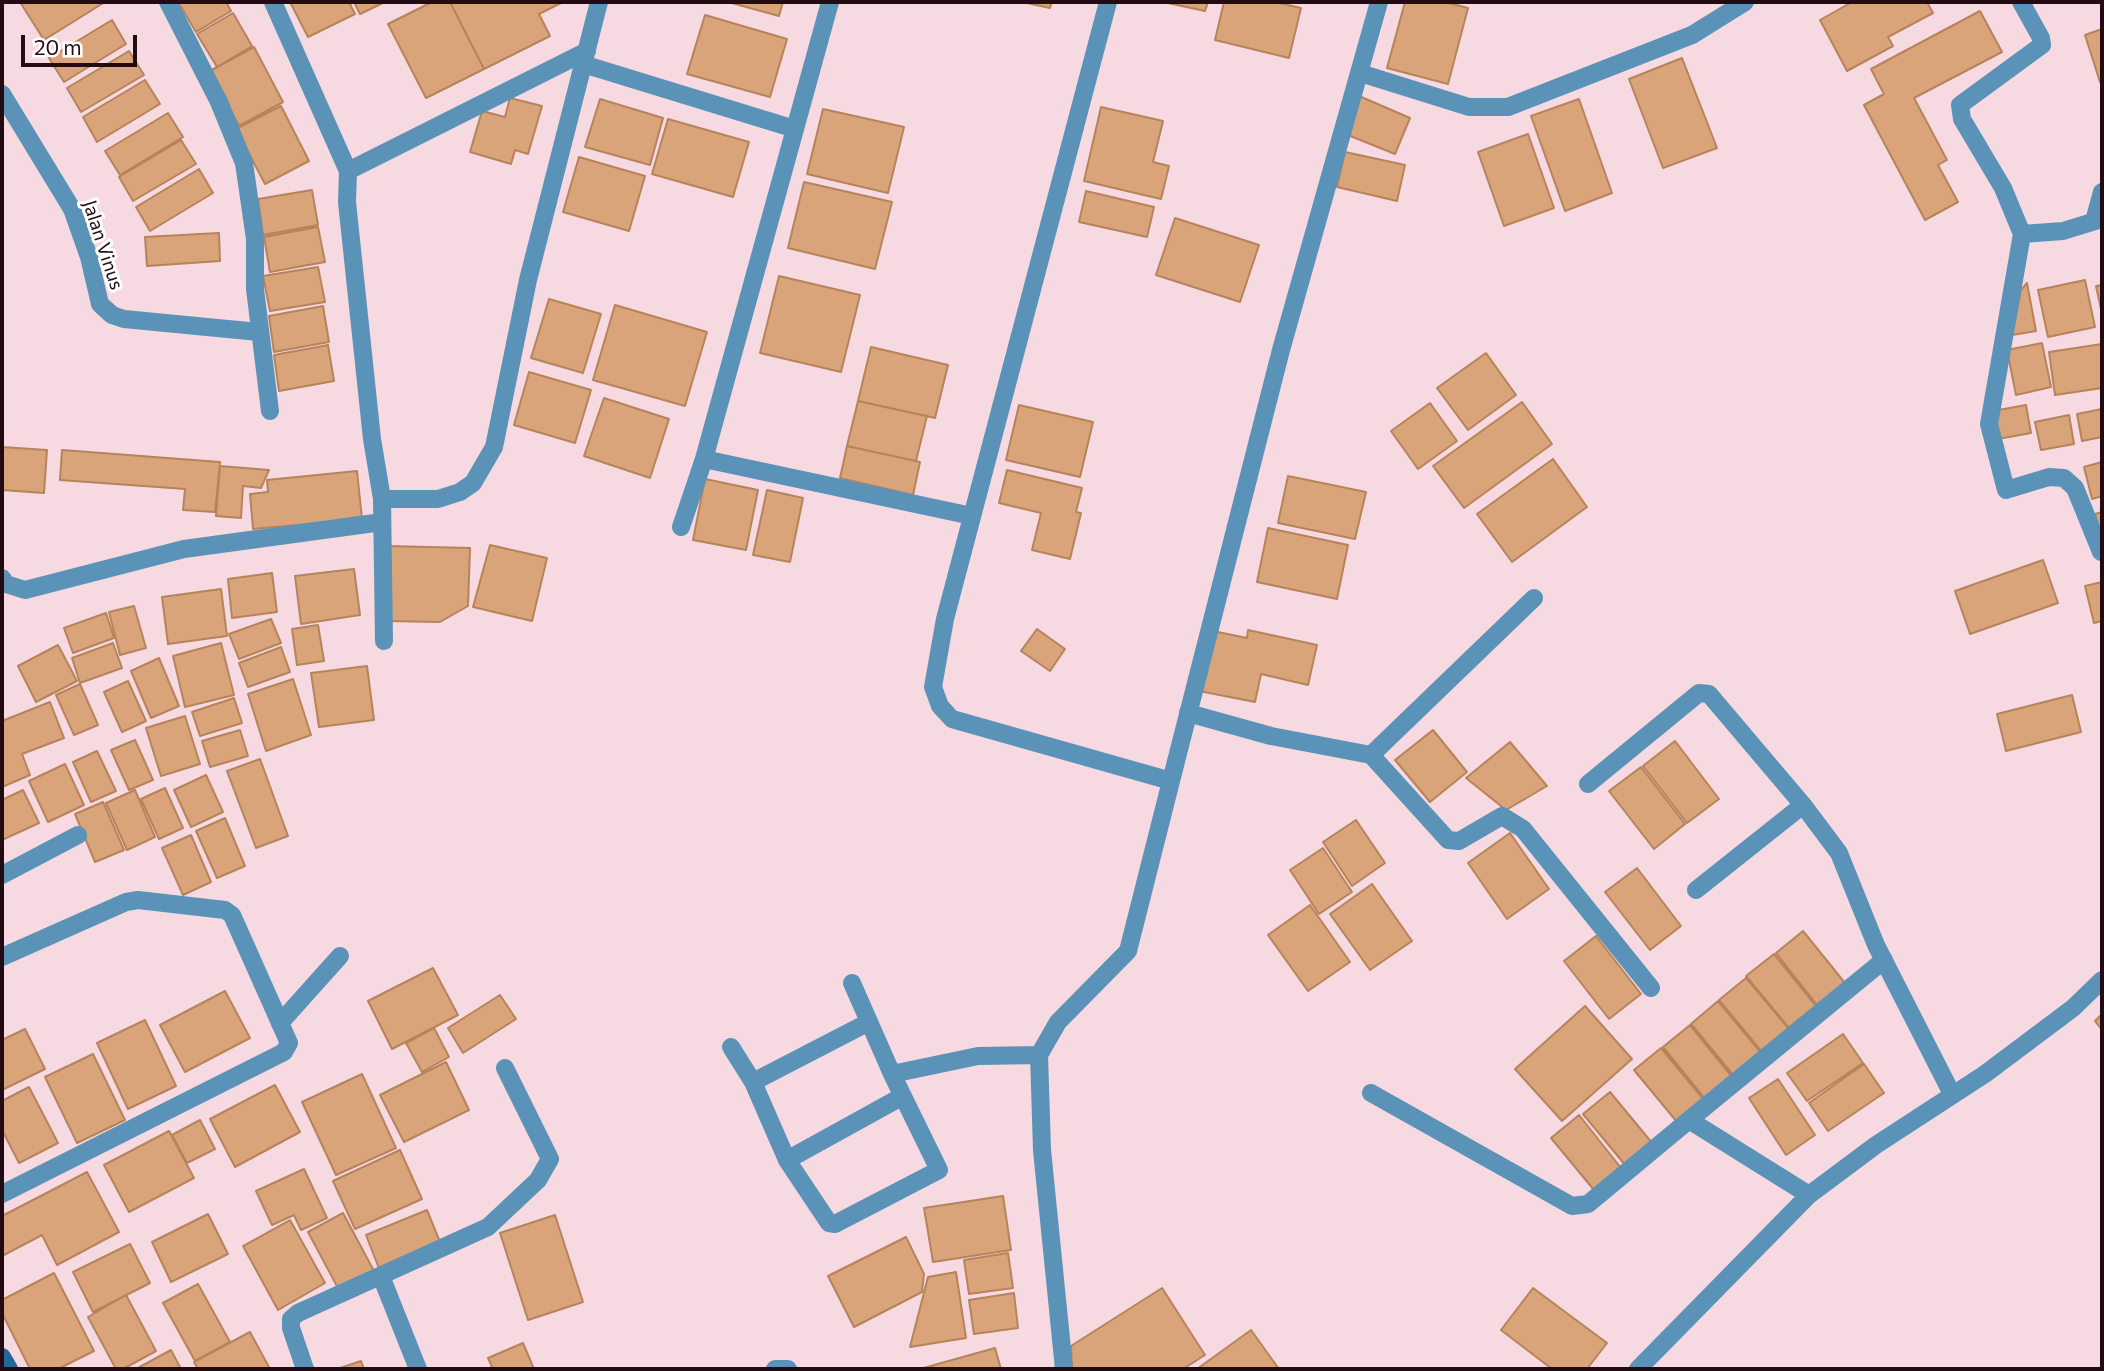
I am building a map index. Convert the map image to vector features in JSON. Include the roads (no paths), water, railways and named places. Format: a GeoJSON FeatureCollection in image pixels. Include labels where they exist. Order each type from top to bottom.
{"type":"FeatureCollection","features":[{"type":"Feature","properties":{"kind":"main road"},"geometry":{"type":"LineString","coordinates":[[2,1357],[9,1369]]}},
{"type":"Feature","properties":{"kind":"street"},"geometry":{"type":"LineString","coordinates":[[168,2],[219,102],[244,163],[255,239],[259,332],[270,411]]}},
{"type":"Feature","properties":{"kind":"street"},"geometry":{"type":"LineString","coordinates":[[273,2],[348,171],[347,202],[372,439],[382,499],[384,641]]}},
{"type":"Feature","properties":{"kind":"street"},"geometry":{"type":"LineString","coordinates":[[382,499],[438,499],[460,492],[473,483],[494,447],[528,280],[600,2]]}},
{"type":"Feature","properties":{"kind":"street"},"geometry":{"type":"LineString","coordinates":[[681,527],[704,459],[830,2]]}},
{"type":"Feature","properties":{"kind":"street"},"geometry":{"type":"LineString","coordinates":[[1108,2],[945,619],[933,687],[940,706],[953,719],[1171,781]]}},
{"type":"Feature","properties":{"kind":"street"},"geometry":{"type":"LineString","coordinates":[[1064,1369],[1042,1150],[1039,1055],[1058,1022],[1128,951],[1281,350],[1379,2]]}},
{"type":"Feature","properties":{"kind":"street"},"geometry":{"type":"LineString","coordinates":[[1360,72],[1469,107],[1508,107],[1692,35],[1745,2]]}},
{"type":"Feature","properties":{"kind":"street"},"geometry":{"type":"LineString","coordinates":[[2021,2],[2042,38],[2042,45],[1960,105],[1962,119],[2003,188],[2022,234],[1989,424],[2006,490],[2049,477],[2064,478],[2075,488],[2101,552]]}},
{"type":"Feature","properties":{"kind":"street"},"geometry":{"type":"LineString","coordinates":[[348,171],[585,57],[795,129]]}},
{"type":"Feature","properties":{"kind":"street","name":"Jalan Vinus"},"geometry":{"type":"LineString","coordinates":[[2,94],[72,209],[89,257],[100,304],[112,315],[124,319],[259,332]]}},
{"type":"Feature","properties":{"kind":"street"},"geometry":{"type":"LineString","coordinates":[[2022,234],[2063,231],[2098,220],[2102,192]]}},
{"type":"Feature","properties":{"kind":"street"},"geometry":{"type":"LineString","coordinates":[[704,459],[972,516]]}},
{"type":"Feature","properties":{"kind":"street"},"geometry":{"type":"LineString","coordinates":[[2,578],[6,584],[24,590],[184,550],[382,522]]}},
{"type":"Feature","properties":{"kind":"street"},"geometry":{"type":"LineString","coordinates":[[1371,755],[1534,598]]}},
{"type":"Feature","properties":{"kind":"street"},"geometry":{"type":"LineString","coordinates":[[1588,784],[1699,693],[1709,694],[1803,805],[1849,872],[1884,960],[1952,1094]]}},
{"type":"Feature","properties":{"kind":"street"},"geometry":{"type":"LineString","coordinates":[[1188,713],[1271,736],[1371,755],[1448,840],[1460,841],[1502,816],[1523,829],[1651,988]]}},
{"type":"Feature","properties":{"kind":"street"},"geometry":{"type":"LineString","coordinates":[[1696,890],[1803,805]]}},
{"type":"Feature","properties":{"kind":"street"},"geometry":{"type":"LineString","coordinates":[[2,875],[78,835]]}},
{"type":"Feature","properties":{"kind":"street"},"geometry":{"type":"LineString","coordinates":[[2,957],[126,902],[138,900],[216,908],[232,915],[289,1043],[284,1052],[2,1194]]}},
{"type":"Feature","properties":{"kind":"street"},"geometry":{"type":"LineString","coordinates":[[281,1023],[340,956]]}},
{"type":"Feature","properties":{"kind":"street"},"geometry":{"type":"LineString","coordinates":[[1371,1093],[1572,1206],[1588,1204],[1884,960]]}},
{"type":"Feature","properties":{"kind":"street"},"geometry":{"type":"LineString","coordinates":[[1638,1369],[1810,1195],[1876,1145],[1985,1074],[2073,1008],[2102,980]]}},
{"type":"Feature","properties":{"kind":"street"},"geometry":{"type":"LineString","coordinates":[[731,1047],[753,1083],[787,1160],[826,1220],[835,1224],[937,1173],[939,1166],[902,1096],[852,983]]}},
{"type":"Feature","properties":{"kind":"street"},"geometry":{"type":"LineString","coordinates":[[753,1083],[869,1022]]}},
{"type":"Feature","properties":{"kind":"street"},"geometry":{"type":"LineString","coordinates":[[892,1074],[978,1056],[1039,1055]]}},
{"type":"Feature","properties":{"kind":"street"},"geometry":{"type":"LineString","coordinates":[[298,1367],[290,1319],[488,1227],[538,1181],[550,1159],[505,1068]]}},
{"type":"Feature","properties":{"kind":"street"},"geometry":{"type":"LineString","coordinates":[[787,1160],[902,1096]]}},
{"type":"Feature","properties":{"kind":"street"},"geometry":{"type":"LineString","coordinates":[[1689,1120],[1810,1195]]}},
{"type":"Feature","properties":{"kind":"street"},"geometry":{"type":"LineString","coordinates":[[381,1276],[418,1369]]}},
{"type":"Feature","properties":{"kind":"street"},"geometry":{"type":"LineString","coordinates":[[775,1369],[788,1369]]}}]}
